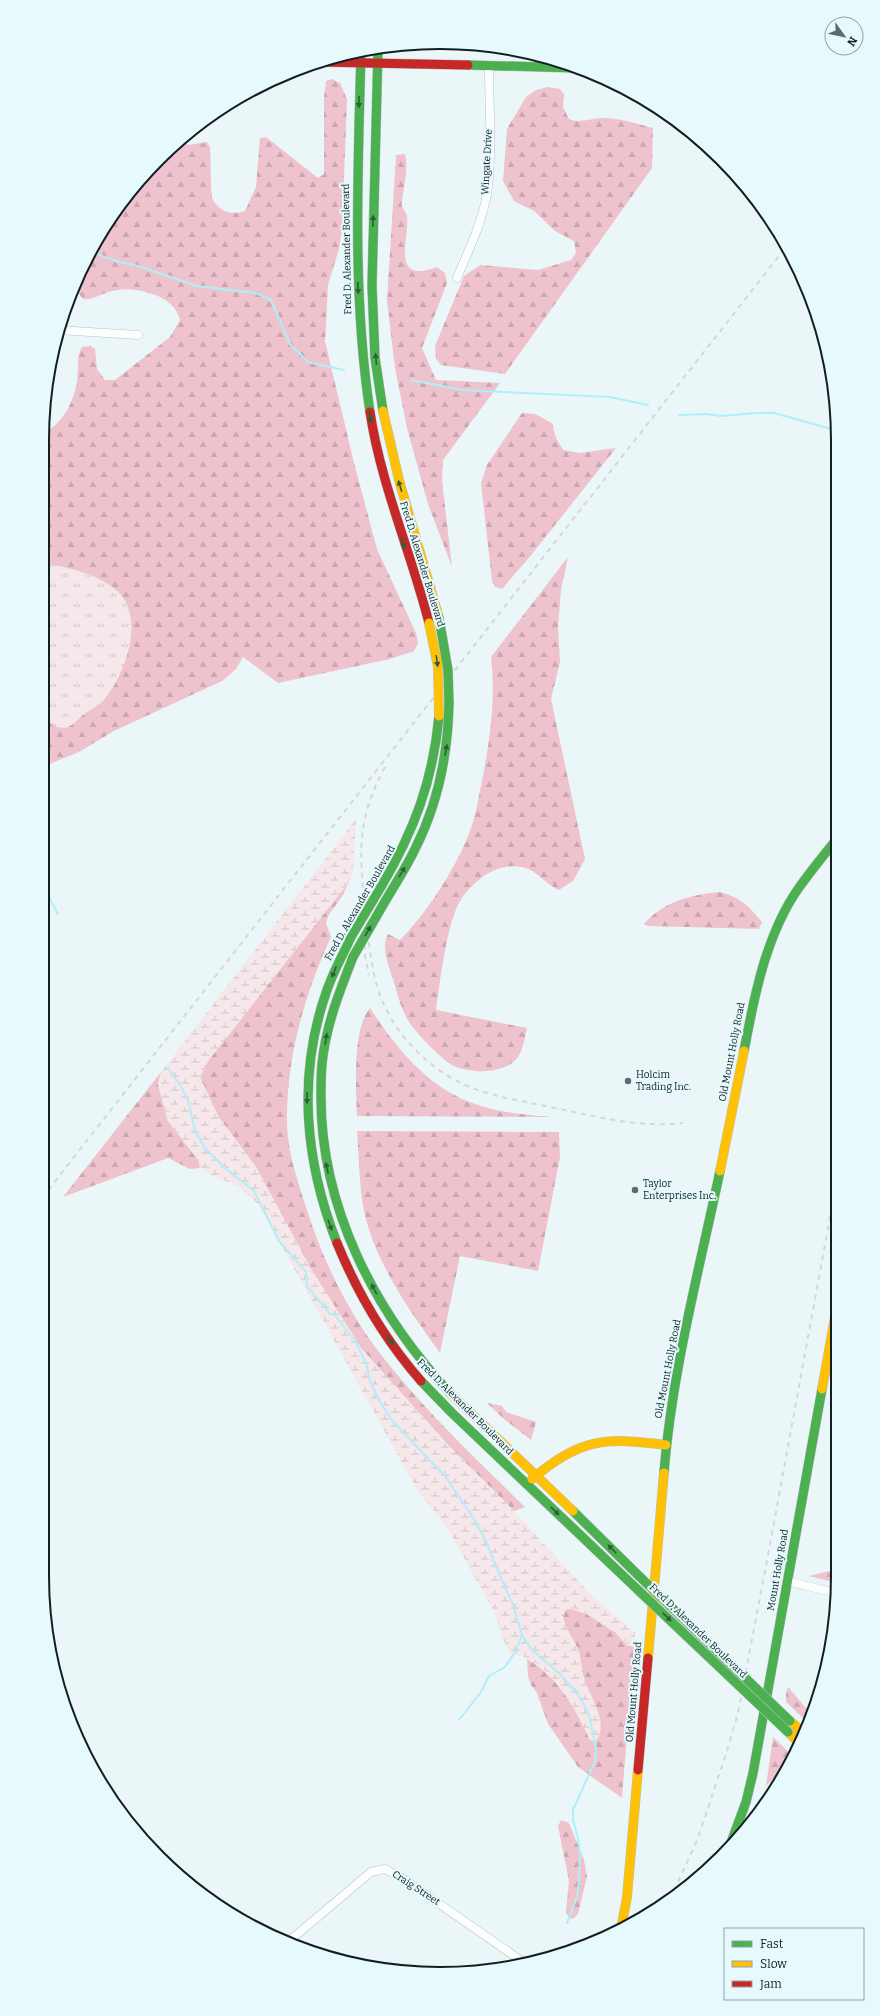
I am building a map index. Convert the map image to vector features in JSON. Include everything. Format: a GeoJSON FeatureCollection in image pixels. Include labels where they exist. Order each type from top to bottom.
{"type":"FeatureCollection","features":[{"type":"Feature","properties":{"kind":"main road","name":"Fred D. Alexander Boulevard"},"geometry":{"type":"LineString","coordinates":[[378,54],[372,286],[375,358],[384,420],[395,465],[439,618],[448,670],[449,703],[447,742],[440,782],[432,810],[414,852],[353,956],[341,983],[327,1032],[320,1091],[321,1128],[325,1161],[338,1212],[371,1284],[384,1309],[430,1372],[640,1577],[799,1729]]}},
{"type":"Feature","properties":{"kind":"main road","name":"Fred D. Alexander Boulevard"},"geometry":{"type":"LineString","coordinates":[[360,58],[356,224],[362,361],[371,421],[380,464],[429,623],[438,667],[440,716],[434,765],[422,807],[407,844],[351,937],[332,975],[317,1021],[308,1073],[308,1134],[317,1188],[339,1248],[358,1290],[397,1351],[438,1399],[795,1739]]}},
{"type":"Feature","properties":{"kind":"main road"},"geometry":{"type":"LineString","coordinates":[[338,62],[558,68]]}},
{"type":"Feature","properties":{"kind":"main road","name":"Old Mount Holly Road"},"geometry":{"type":"LineString","coordinates":[[622,1922],[627,1897],[666,1445],[679,1366],[758,981],[770,947],[788,906],[798,890],[831,847]]}},
{"type":"Feature","properties":{"kind":"main road","name":"Mount Holly Road"},"geometry":{"type":"LineString","coordinates":[[739,1828],[753,1773],[787,1581],[831,1365]]}},
{"type":"Feature","properties":{"kind":"main road"},"geometry":{"type":"LineString","coordinates":[[526,1484],[564,1456],[600,1442],[620,1440],[666,1445]]}},
{"type":"Feature","properties":{"kind":"street","name":"Wingate Drive"},"geometry":{"type":"LineString","coordinates":[[457,278],[486,195],[489,162],[489,66]]}},
{"type":"Feature","properties":{"kind":"street"},"geometry":{"type":"LineString","coordinates":[[65,330],[138,335]]}},
{"type":"Feature","properties":{"kind":"street"},"geometry":{"type":"LineString","coordinates":[[787,1581],[830,1592]]}},
{"type":"Feature","properties":{"kind":"street","name":"Craig Street"},"geometry":{"type":"LineString","coordinates":[[293,1938],[372,1872],[385,1869],[402,1878],[518,1959]]}},
{"type":"Feature","properties":{"kind":"green space"},"geometry":{"type":"Polygon","coordinates":[[[332,79],[340,83],[347,99],[342,230],[339,249],[328,285],[325,341],[354,463],[377,549],[416,633],[418,643],[414,651],[390,659],[278,683],[243,657],[236,669],[222,681],[114,731],[79,752],[49,764],[49,722],[57,727],[66,728],[103,701],[119,677],[125,662],[131,630],[130,615],[125,601],[116,590],[90,575],[49,564],[49,430],[63,417],[71,403],[76,389],[78,359],[82,347],[90,346],[95,349],[97,369],[105,380],[115,380],[170,337],[180,320],[172,305],[158,296],[138,290],[117,290],[91,299],[83,299],[78,293],[79,290],[101,244],[130,202],[146,182],[186,143],[188,145],[207,142],[210,147],[211,190],[213,200],[219,208],[232,213],[245,211],[256,187],[260,138],[266,137],[318,178],[324,174],[324,97],[326,81],[332,79]]]}},
{"type":"Feature","properties":{"kind":"green space"},"geometry":{"type":"Polygon","coordinates":[[[548,87],[560,89],[564,94],[563,107],[569,119],[581,121],[609,118],[653,128],[652,168],[505,374],[441,365],[436,359],[435,346],[464,276],[480,265],[538,270],[571,260],[576,253],[574,241],[555,231],[534,211],[514,201],[503,181],[507,129],[526,97],[536,90],[548,87]]]}},
{"type":"Feature","properties":{"kind":"green space"},"geometry":{"type":"Polygon","coordinates":[[[405,154],[406,169],[402,205],[407,217],[405,257],[407,265],[412,270],[422,271],[437,267],[445,273],[447,283],[422,348],[436,380],[500,383],[443,460],[442,481],[452,567],[428,504],[407,428],[395,368],[387,301],[396,155],[405,154]]]}},
{"type":"Feature","properties":{"kind":"green space"},"geometry":{"type":"Polygon","coordinates":[[[522,413],[535,414],[552,423],[556,438],[563,450],[579,453],[616,448],[532,554],[502,589],[495,587],[492,581],[481,483],[487,465],[522,413]]]}},
{"type":"Feature","properties":{"kind":"green space"},"geometry":{"type":"Polygon","coordinates":[[[568,557],[561,590],[558,627],[560,662],[551,699],[585,859],[573,881],[559,890],[526,868],[510,866],[495,870],[481,878],[471,887],[457,907],[448,935],[436,1010],[527,1028],[521,1051],[512,1063],[496,1070],[468,1070],[459,1068],[447,1062],[435,1052],[412,1027],[401,1005],[387,961],[385,944],[388,934],[400,940],[422,915],[452,869],[468,837],[482,781],[491,719],[493,689],[491,657],[568,557]]]}},
{"type":"Feature","properties":{"kind":"green space"},"geometry":{"type":"Polygon","coordinates":[[[49,564],[90,575],[116,590],[125,601],[130,615],[131,630],[125,662],[119,677],[103,701],[66,728],[57,727],[49,722],[49,564]]]}},
{"type":"Feature","properties":{"kind":"green space"},"geometry":{"type":"Polygon","coordinates":[[[356,819],[353,872],[345,887],[208,1061],[200,1077],[218,1116],[256,1167],[311,1269],[361,1348],[448,1445],[514,1511],[593,1597],[635,1632],[634,1647],[626,1643],[615,1632],[598,1620],[586,1614],[567,1609],[563,1616],[566,1627],[579,1652],[584,1679],[598,1710],[601,1727],[595,1742],[590,1740],[579,1717],[554,1680],[533,1661],[522,1656],[510,1654],[502,1637],[494,1612],[448,1529],[417,1490],[259,1205],[238,1186],[213,1176],[200,1168],[199,1161],[168,1121],[158,1084],[161,1072],[356,819]]]}},
{"type":"Feature","properties":{"kind":"green space"},"geometry":{"type":"Polygon","coordinates":[[[353,872],[343,895],[328,916],[326,923],[331,937],[306,1001],[295,1046],[288,1091],[287,1115],[288,1137],[294,1169],[318,1243],[336,1283],[357,1321],[382,1356],[416,1396],[451,1434],[525,1507],[514,1511],[448,1445],[361,1348],[311,1269],[256,1167],[218,1116],[200,1077],[208,1061],[345,887],[353,872]]]}},
{"type":"Feature","properties":{"kind":"green space"},"geometry":{"type":"Polygon","coordinates":[[[720,892],[744,903],[762,922],[759,929],[648,926],[644,924],[660,910],[679,900],[688,897],[720,892]]]}},
{"type":"Feature","properties":{"kind":"green space"},"geometry":{"type":"Polygon","coordinates":[[[370,1008],[402,1052],[442,1088],[458,1097],[484,1107],[512,1113],[550,1117],[357,1116],[356,1060],[360,1030],[364,1018],[370,1008]]]}},
{"type":"Feature","properties":{"kind":"green space"},"geometry":{"type":"Polygon","coordinates":[[[161,1072],[158,1084],[168,1121],[199,1161],[200,1168],[190,1169],[168,1158],[63,1197],[161,1072]]]}},
{"type":"Feature","properties":{"kind":"green space"},"geometry":{"type":"Polygon","coordinates":[[[357,1131],[559,1132],[560,1157],[538,1271],[460,1256],[440,1353],[405,1303],[376,1249],[364,1211],[359,1171],[357,1131]]]}},
{"type":"Feature","properties":{"kind":"green space"},"geometry":{"type":"Polygon","coordinates":[[[487,1403],[502,1406],[506,1412],[536,1422],[531,1440],[504,1419],[487,1403]]]}},
{"type":"Feature","properties":{"kind":"green space"},"geometry":{"type":"Polygon","coordinates":[[[831,1571],[831,1581],[809,1576],[831,1571]]]}},
{"type":"Feature","properties":{"kind":"green space"},"geometry":{"type":"Polygon","coordinates":[[[567,1608],[582,1611],[616,1633],[627,1645],[634,1647],[622,1798],[578,1767],[548,1724],[537,1693],[531,1685],[528,1676],[527,1659],[548,1674],[565,1694],[585,1728],[590,1740],[597,1709],[587,1688],[581,1667],[579,1651],[565,1628],[563,1616],[567,1608]]]}},
{"type":"Feature","properties":{"kind":"green space"},"geometry":{"type":"Polygon","coordinates":[[[788,1687],[807,1709],[804,1719],[786,1702],[788,1687]]]}},
{"type":"Feature","properties":{"kind":"green space"},"geometry":{"type":"Polygon","coordinates":[[[773,1737],[789,1752],[777,1775],[766,1786],[773,1737]]]}},
{"type":"Feature","properties":{"kind":"green space"},"geometry":{"type":"Polygon","coordinates":[[[561,1820],[569,1823],[584,1860],[587,1876],[578,1914],[574,1918],[570,1919],[566,1912],[569,1881],[558,1826],[561,1820]]]}},
{"type":"Feature","properties":{"kind":"waterway"},"geometry":{"type":"LineString","coordinates":[[96,254],[197,286],[256,293],[271,300],[290,344],[308,362],[344,370]]}},
{"type":"Feature","properties":{"kind":"waterway"},"geometry":{"type":"LineString","coordinates":[[411,380],[462,390],[610,397],[648,405]]}},
{"type":"Feature","properties":{"kind":"waterway"},"geometry":{"type":"LineString","coordinates":[[679,415],[706,414],[721,416],[774,413],[831,429]]}},
{"type":"Feature","properties":{"kind":"waterway"},"geometry":{"type":"LineString","coordinates":[[49,897],[58,914]]}},
{"type":"Feature","properties":{"kind":"waterway"},"geometry":{"type":"LineString","coordinates":[[168,1068],[188,1100],[195,1131],[204,1147],[226,1169],[254,1191],[279,1241],[306,1272],[307,1286],[330,1314],[335,1315],[355,1341],[366,1363],[370,1381],[380,1402],[393,1422],[445,1476],[470,1513],[484,1537],[513,1604],[522,1635],[531,1649],[560,1674],[579,1696],[589,1715],[596,1749],[595,1761],[573,1810],[573,1820],[580,1853],[579,1882],[577,1897],[567,1923]]}},
{"type":"Feature","properties":{"kind":"waterway"},"geometry":{"type":"LineString","coordinates":[[459,1720],[481,1692],[489,1676],[505,1667],[516,1651],[522,1635]]}},
{"type":"Feature","properties":{"kind":"railway"},"geometry":{"type":"LineString","coordinates":[[49,1189],[783,251]]}},
{"type":"Feature","properties":{"kind":"railway"},"geometry":{"type":"LineString","coordinates":[[385,767],[376,786],[364,821],[361,855],[362,873],[372,965],[376,982],[382,1001],[391,1018],[403,1035],[431,1064],[448,1076],[484,1092],[519,1101],[619,1121],[650,1124],[683,1123]]}},
{"type":"Feature","properties":{"kind":"railway"},"geometry":{"type":"LineString","coordinates":[[365,944],[365,956],[369,975]]}},
{"type":"Feature","properties":{"kind":"railway"},"geometry":{"type":"LineString","coordinates":[[676,1888],[698,1838],[738,1713],[831,1212]]}},
{"type":"Feature","properties":{"kind":"traffic: fast"},"geometry":{"type":"LineString","coordinates":[[378,54],[372,286],[375,358],[383,411]]}},
{"type":"Feature","properties":{"kind":"traffic: fast"},"geometry":{"type":"LineString","coordinates":[[361,58],[358,277],[364,367],[370,412]]}},
{"type":"Feature","properties":{"kind":"traffic: fast"},"geometry":{"type":"LineString","coordinates":[[468,65],[558,67]]}},
{"type":"Feature","properties":{"kind":"traffic: fast"},"geometry":{"type":"LineString","coordinates":[[439,618],[448,670],[449,703]]}},
{"type":"Feature","properties":{"kind":"traffic: fast"},"geometry":{"type":"LineString","coordinates":[[383,905],[404,870],[423,832],[436,796],[444,759],[449,703]]}},
{"type":"Feature","properties":{"kind":"traffic: fast"},"geometry":{"type":"LineString","coordinates":[[381,887],[403,846],[420,805],[432,762],[439,716]]}},
{"type":"Feature","properties":{"kind":"traffic: fast"},"geometry":{"type":"LineString","coordinates":[[744,1051],[757,988],[769,946],[777,926],[798,889],[831,846]]}},
{"type":"Feature","properties":{"kind":"traffic: fast"},"geometry":{"type":"LineString","coordinates":[[351,937],[381,887]]}},
{"type":"Feature","properties":{"kind":"traffic: fast"},"geometry":{"type":"LineString","coordinates":[[353,957],[383,905]]}},
{"type":"Feature","properties":{"kind":"traffic: fast"},"geometry":{"type":"LineString","coordinates":[[337,1243],[326,1212],[312,1150],[308,1087],[311,1056],[317,1024],[328,986],[351,937]]}},
{"type":"Feature","properties":{"kind":"traffic: fast"},"geometry":{"type":"LineString","coordinates":[[353,957],[330,1022],[322,1064],[321,1094],[323,1136],[330,1177],[342,1217],[357,1256],[376,1293],[398,1329],[451,1394]]}},
{"type":"Feature","properties":{"kind":"traffic: fast"},"geometry":{"type":"LineString","coordinates":[[664,1473],[673,1397],[687,1321],[720,1171]]}},
{"type":"Feature","properties":{"kind":"traffic: fast"},"geometry":{"type":"LineString","coordinates":[[421,1381],[452,1413],[638,1590]]}},
{"type":"Feature","properties":{"kind":"traffic: fast"},"geometry":{"type":"LineString","coordinates":[[734,1834],[746,1802],[753,1773],[822,1389]]}},
{"type":"Feature","properties":{"kind":"traffic: fast"},"geometry":{"type":"LineString","coordinates":[[573,1511],[640,1577]]}},
{"type":"Feature","properties":{"kind":"traffic: fast"},"geometry":{"type":"LineString","coordinates":[[640,1577],[790,1721]]}},
{"type":"Feature","properties":{"kind":"traffic: fast"},"geometry":{"type":"LineString","coordinates":[[638,1590],[788,1732]]}},
{"type":"Feature","properties":{"kind":"traffic: slow"},"geometry":{"type":"LineString","coordinates":[[383,411],[399,480],[439,618]]}},
{"type":"Feature","properties":{"kind":"traffic: slow"},"geometry":{"type":"LineString","coordinates":[[429,623],[438,667],[439,716]]}},
{"type":"Feature","properties":{"kind":"traffic: slow"},"geometry":{"type":"LineString","coordinates":[[720,1171],[744,1051]]}},
{"type":"Feature","properties":{"kind":"traffic: slow"},"geometry":{"type":"LineString","coordinates":[[822,1389],[831,1339]]}},
{"type":"Feature","properties":{"kind":"traffic: slow"},"geometry":{"type":"LineString","coordinates":[[451,1394],[573,1511]]}},
{"type":"Feature","properties":{"kind":"traffic: slow"},"geometry":{"type":"LineString","coordinates":[[532,1479],[549,1465],[565,1455],[580,1448],[594,1444],[610,1441],[626,1441],[666,1445]]}},
{"type":"Feature","properties":{"kind":"traffic: slow"},"geometry":{"type":"LineString","coordinates":[[648,1658],[664,1473]]}},
{"type":"Feature","properties":{"kind":"traffic: slow"},"geometry":{"type":"LineString","coordinates":[[790,1721],[800,1729]]}},
{"type":"Feature","properties":{"kind":"traffic: slow"},"geometry":{"type":"LineString","coordinates":[[788,1732],[795,1739]]}},
{"type":"Feature","properties":{"kind":"traffic: slow"},"geometry":{"type":"LineString","coordinates":[[622,1922],[627,1897],[638,1770]]}},
{"type":"Feature","properties":{"kind":"traffic: jam"},"geometry":{"type":"LineString","coordinates":[[338,62],[468,65]]}},
{"type":"Feature","properties":{"kind":"traffic: jam"},"geometry":{"type":"LineString","coordinates":[[370,412],[381,466],[429,623]]}},
{"type":"Feature","properties":{"kind":"traffic: jam"},"geometry":{"type":"LineString","coordinates":[[337,1243],[354,1280],[373,1315],[384,1333],[421,1381]]}},
{"type":"Feature","properties":{"kind":"traffic: jam"},"geometry":{"type":"LineString","coordinates":[[638,1770],[648,1658]]}},
{"type":"Feature","properties":{"kind":"place","name":"Holcim Trading Inc."},"geometry":{"type":"Point","coordinates":[628,1081]}},
{"type":"Feature","properties":{"kind":"place","name":"Taylor Enterprises Inc."},"geometry":{"type":"Point","coordinates":[635,1190]}}]}
